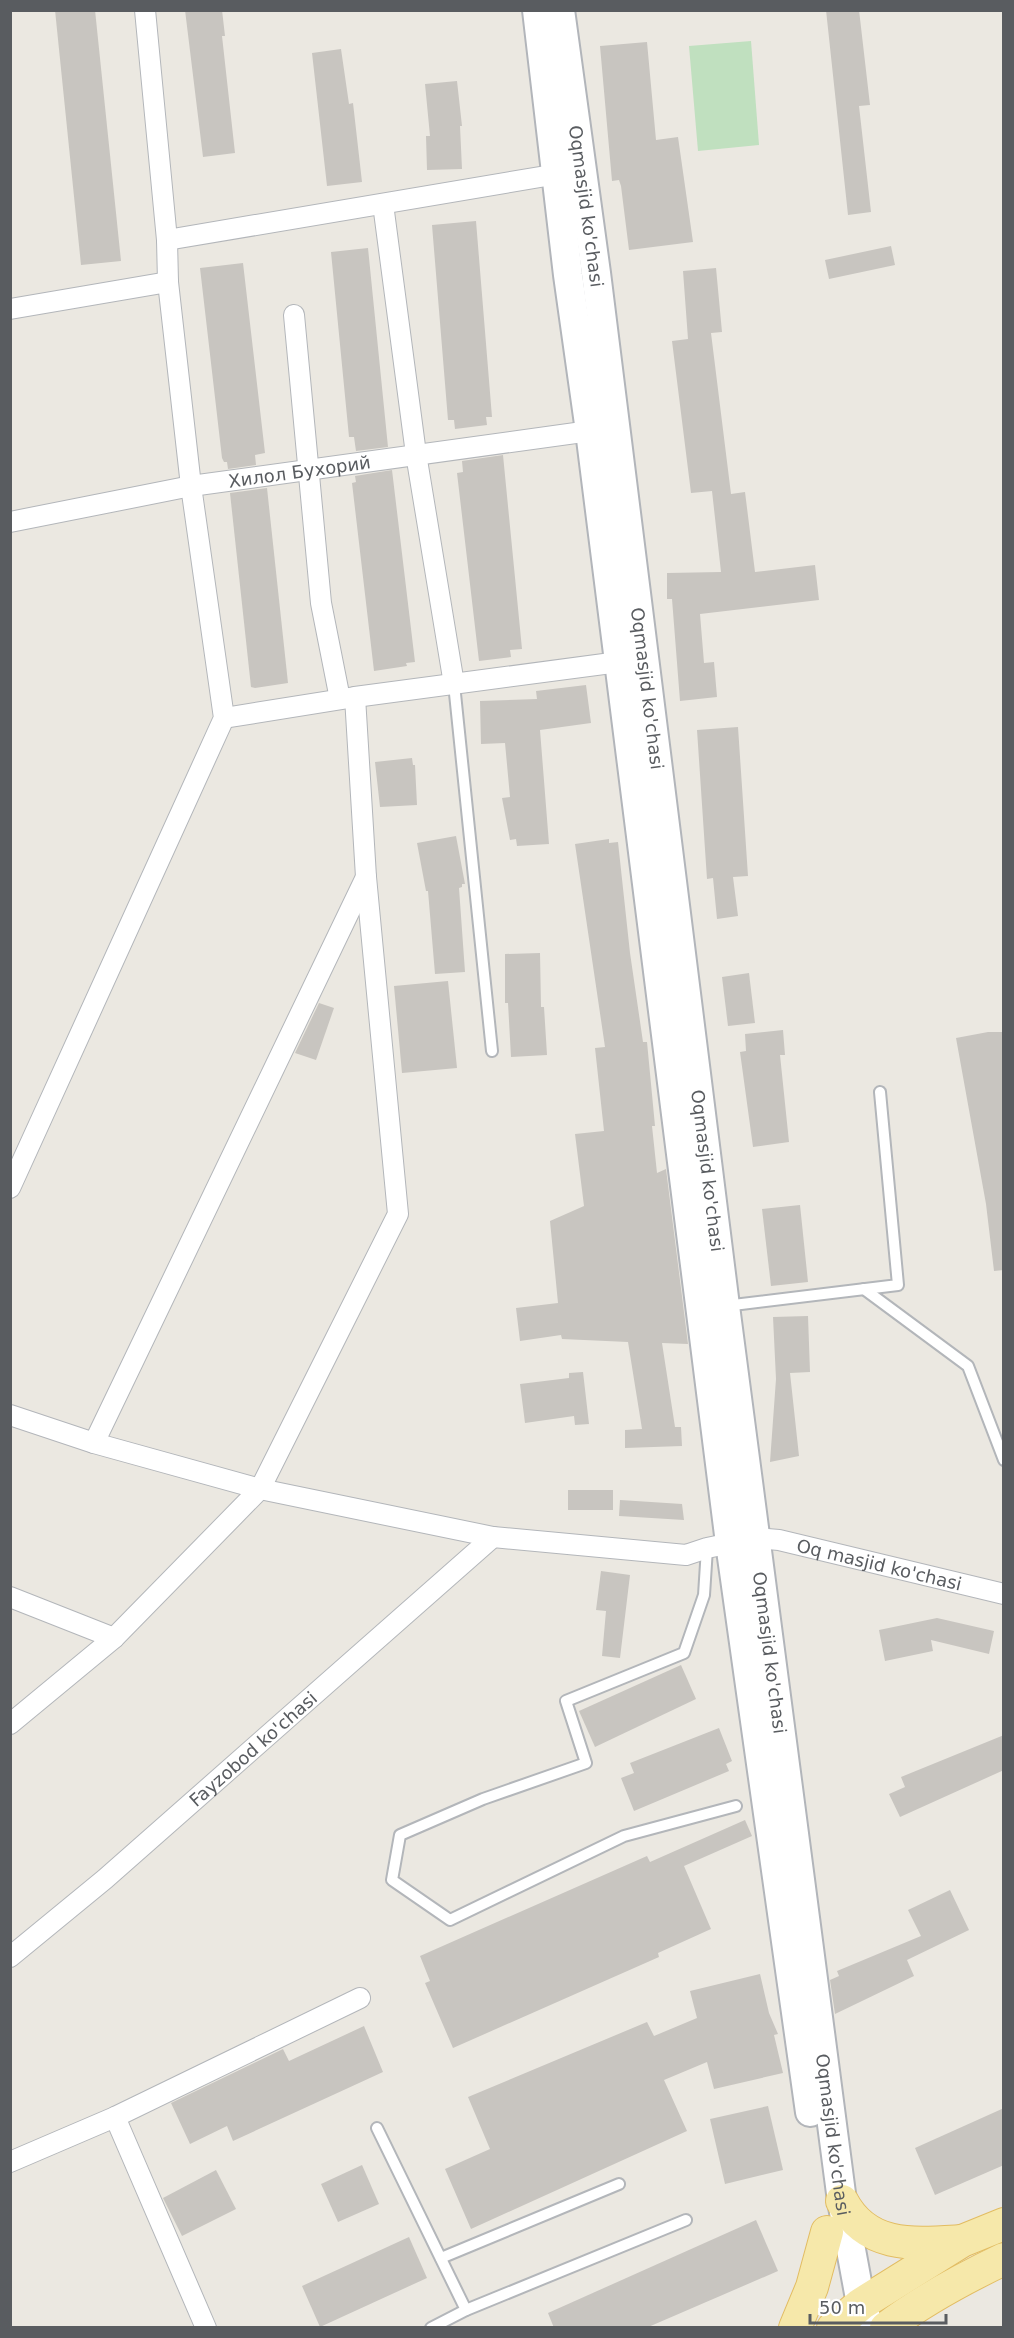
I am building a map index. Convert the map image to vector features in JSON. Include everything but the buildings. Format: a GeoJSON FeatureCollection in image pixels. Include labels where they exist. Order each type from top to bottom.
{"type":"FeatureCollection","features":[{"type":"Feature","properties":{"kind":"main road","name":"Oqmasjid ko'chasi"},"geometry":{"type":"LineString","coordinates":[[537,10],[558,174],[568,275],[590,432],[731,1543],[827,2232],[852,2321]]}},
{"type":"Feature","properties":{"kind":"main road","name":"Oqmasjid ko'chasi"},"geometry":{"type":"LineString","coordinates":[[560,10],[596,273],[725,1306],[731,1543],[842,2201],[852,2321]]}},
{"type":"Feature","properties":{"kind":"main road"},"geometry":{"type":"LineString","coordinates":[[568,275],[596,273]]}},
{"type":"Feature","properties":{"kind":"main road"},"geometry":{"type":"LineString","coordinates":[[842,2201],[849,2215],[864,2230],[895,2242],[962,2241]]}},
{"type":"Feature","properties":{"kind":"main road"},"geometry":{"type":"LineString","coordinates":[[852,2321],[962,2241],[1004,2224]]}},
{"type":"Feature","properties":{"kind":"main road"},"geometry":{"type":"LineString","coordinates":[[795,2328],[812,2287],[827,2232]]}},
{"type":"Feature","properties":{"kind":"main road"},"geometry":{"type":"LineString","coordinates":[[886,2328],[914,2317],[957,2281],[1004,2259]]}},
{"type":"Feature","properties":{"kind":"street"},"geometry":{"type":"LineString","coordinates":[[10,1188],[224,718],[192,486],[168,282],[167,240],[145,10]]}},
{"type":"Feature","properties":{"kind":"street"},"geometry":{"type":"LineString","coordinates":[[167,240],[558,174]]}},
{"type":"Feature","properties":{"kind":"street"},"geometry":{"type":"LineString","coordinates":[[384,204],[416,454],[454,684]]}},
{"type":"Feature","properties":{"kind":"street"},"geometry":{"type":"LineString","coordinates":[[10,309],[168,282]]}},
{"type":"Feature","properties":{"kind":"street"},"geometry":{"type":"LineString","coordinates":[[10,1724],[114,1638],[261,1489],[398,1214],[347,698],[321,603],[294,315]]}},
{"type":"Feature","properties":{"kind":"street","name":"Хилол Бухорий"},"geometry":{"type":"LineString","coordinates":[[10,522],[192,486],[309,468],[590,432]]}},
{"type":"Feature","properties":{"kind":"street"},"geometry":{"type":"LineString","coordinates":[[224,718],[347,698],[619,662]]}},
{"type":"Feature","properties":{"kind":"street"},"geometry":{"type":"LineString","coordinates":[[94,1443],[366,877]]}},
{"type":"Feature","properties":{"kind":"street"},"geometry":{"type":"LineString","coordinates":[[10,1415],[94,1443],[261,1489],[493,1538],[686,1555],[731,1543]]}},
{"type":"Feature","properties":{"kind":"street","name":"Fayzobod ko'chasi"},"geometry":{"type":"LineString","coordinates":[[10,1957],[114,1871],[493,1538]]}},
{"type":"Feature","properties":{"kind":"street","name":"Oq masjid ko'chasi"},"geometry":{"type":"LineString","coordinates":[[731,1543],[778,1540],[1004,1594]]}},
{"type":"Feature","properties":{"kind":"street"},"geometry":{"type":"LineString","coordinates":[[10,1598],[114,1638]]}},
{"type":"Feature","properties":{"kind":"street"},"geometry":{"type":"LineString","coordinates":[[10,2162],[115,2117],[360,1998]]}},
{"type":"Feature","properties":{"kind":"street"},"geometry":{"type":"LineString","coordinates":[[115,2117],[206,2328]]}},
{"type":"Feature","properties":{"kind":"lane"},"geometry":{"type":"LineString","coordinates":[[454,684],[492,1051]]}},
{"type":"Feature","properties":{"kind":"lane"},"geometry":{"type":"LineString","coordinates":[[725,1306],[898,1285],[880,1092]]}},
{"type":"Feature","properties":{"kind":"lane"},"geometry":{"type":"LineString","coordinates":[[864,1289],[968,1366],[1004,1460]]}},
{"type":"Feature","properties":{"kind":"lane"},"geometry":{"type":"LineString","coordinates":[[731,1543],[704,1595],[684,1653],[566,1701],[586,1763],[483,1799],[400,1835],[392,1880],[450,1920],[624,1836],[736,1806]]}},
{"type":"Feature","properties":{"kind":"lane"},"geometry":{"type":"LineString","coordinates":[[377,2128],[466,2310]]}},
{"type":"Feature","properties":{"kind":"lane"},"geometry":{"type":"LineString","coordinates":[[441,2258],[619,2184]]}},
{"type":"Feature","properties":{"kind":"lane"},"geometry":{"type":"LineString","coordinates":[[431,2328],[466,2310],[686,2220]]}},
{"type":"Feature","properties":{"kind":"green space"},"geometry":{"type":"Polygon","coordinates":[[[751,41],[759,145],[698,151],[689,46],[751,41]]]}}]}
